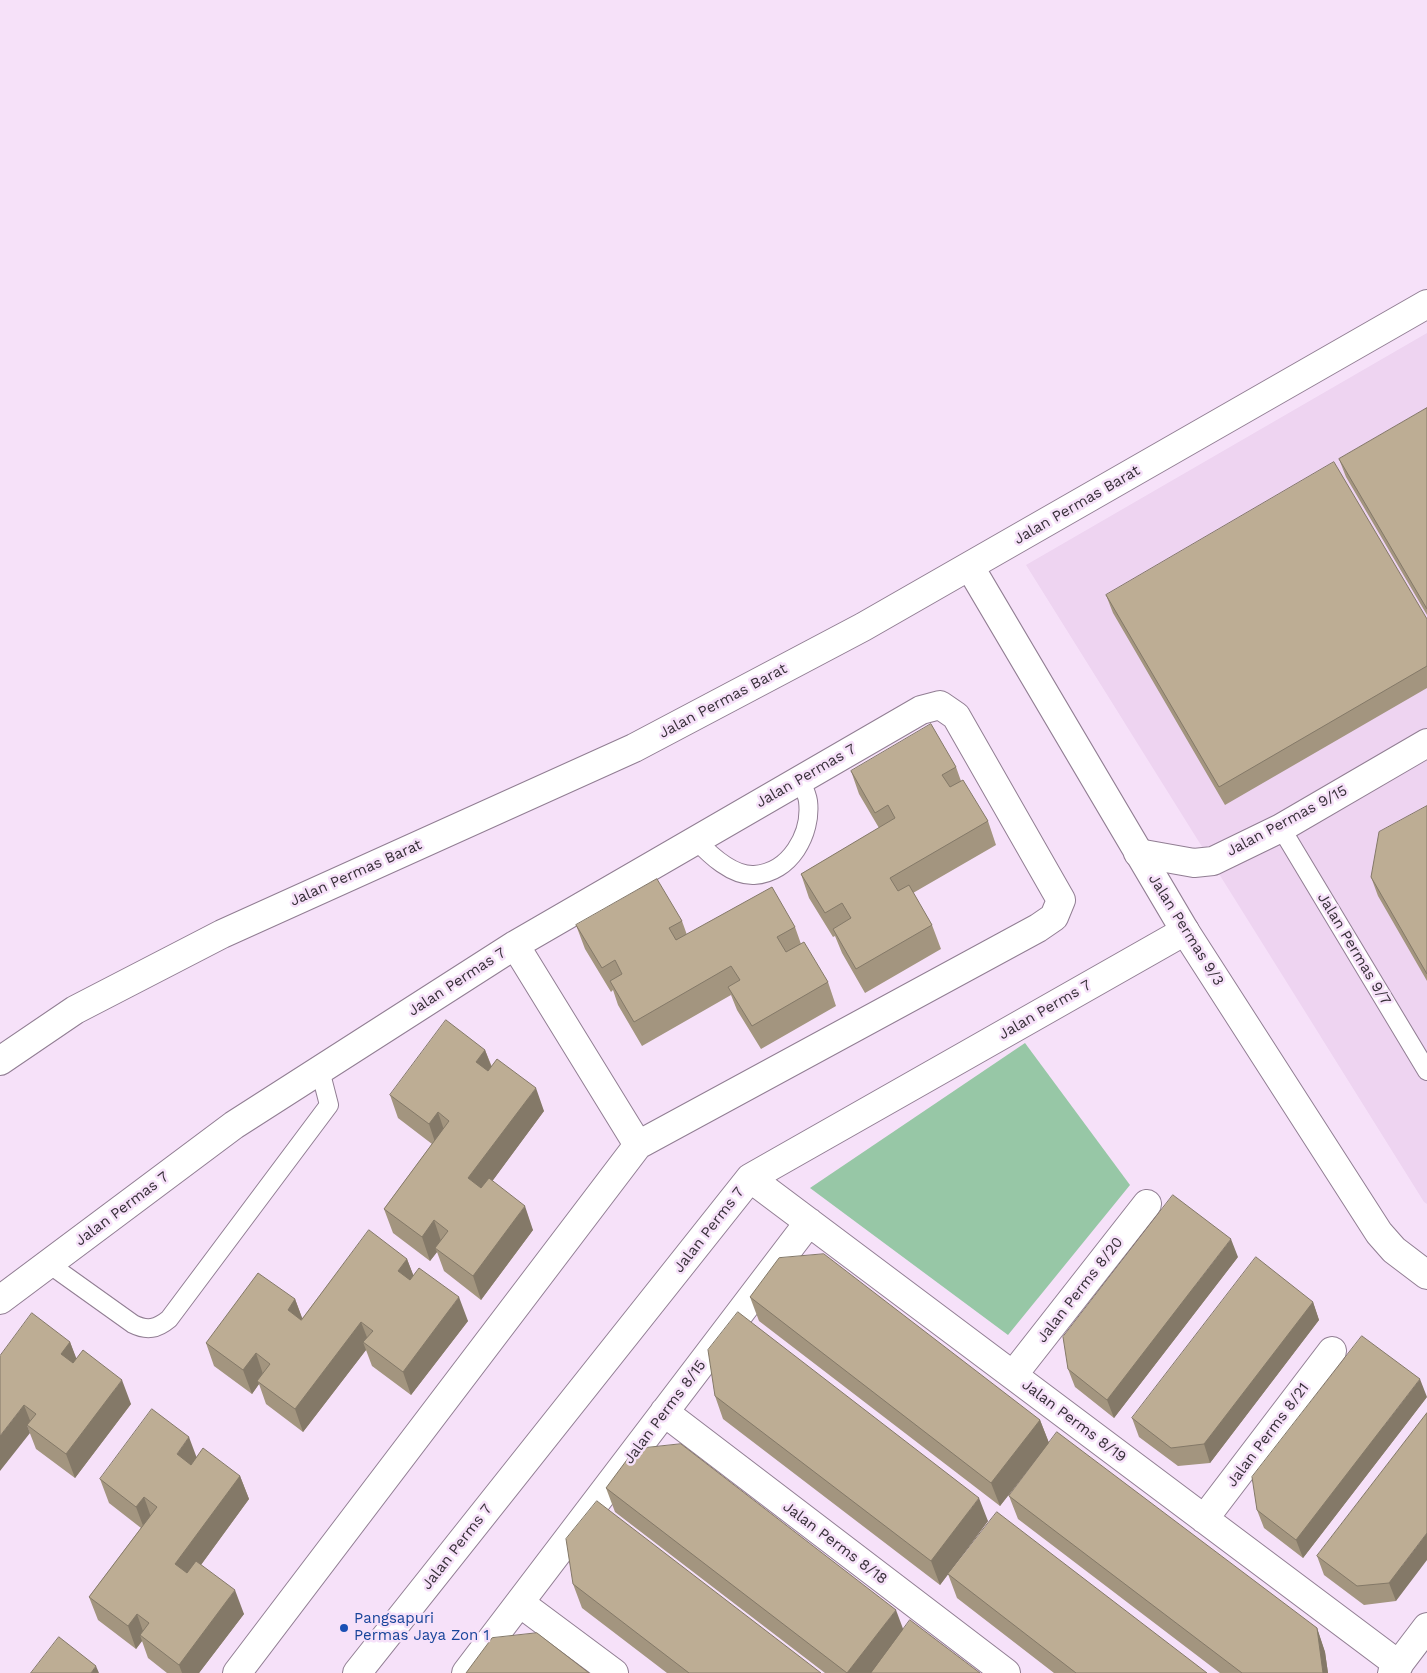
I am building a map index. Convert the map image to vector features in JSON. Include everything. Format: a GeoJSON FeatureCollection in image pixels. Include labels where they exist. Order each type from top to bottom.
{"type":"FeatureCollection","features":[{"type":"Feature","properties":{"kind":"street","name":"Jalan Permas Barat"},"geometry":{"type":"LineString","coordinates":[[0,1061],[75,1010],[222,934],[634,748],[864,628],[1427,304]]}},
{"type":"Feature","properties":{"kind":"street","name":"Jalan Permas 9/3"},"geometry":{"type":"LineString","coordinates":[[970,567],[1185,931],[1379,1233],[1394,1250],[1427,1275]]}},
{"type":"Feature","properties":{"kind":"street","name":"Jalan Permas 7"},"geometry":{"type":"LineString","coordinates":[[0,1300],[234,1125],[515,945],[921,710],[940,705],[956,716],[1060,900],[1054,918],[638,1145]]}},
{"type":"Feature","properties":{"kind":"street","name":"Jalan Permas 9/15"},"geometry":{"type":"LineString","coordinates":[[1138,853],[1194,863],[1213,861],[1281,828],[1427,743]]}},
{"type":"Feature","properties":{"kind":"street","name":"Jalan Perms 7"},"geometry":{"type":"LineString","coordinates":[[357,1673],[750,1178],[1185,931]]}},
{"type":"Feature","properties":{"kind":"street"},"geometry":{"type":"LineString","coordinates":[[237,1673],[638,1145],[515,945]]}},
{"type":"Feature","properties":{"kind":"street","name":"Jalan Perms 8/19"},"geometry":{"type":"LineString","coordinates":[[750,1178],[1204,1519],[1395,1669]]}},
{"type":"Feature","properties":{"kind":"street","name":"Jalan Perms 8/20"},"geometry":{"type":"LineString","coordinates":[[1013,1375],[1147,1204]]}},
{"type":"Feature","properties":{"kind":"street","name":"Jalan Perms 8/15"},"geometry":{"type":"LineString","coordinates":[[466,1673],[809,1222]]}},
{"type":"Feature","properties":{"kind":"street","name":"Jalan Perms 8/21"},"geometry":{"type":"LineString","coordinates":[[1204,1519],[1332,1351]]}},
{"type":"Feature","properties":{"kind":"street","name":"Jalan Perms 8/18"},"geometry":{"type":"LineString","coordinates":[[664,1412],[1006,1673]]}},
{"type":"Feature","properties":{"kind":"street"},"geometry":{"type":"LineString","coordinates":[[520,1603],[614,1673]]}},
{"type":"Feature","properties":{"kind":"street"},"geometry":{"type":"LineString","coordinates":[[1395,1669],[1427,1627]]}},
{"type":"Feature","properties":{"kind":"lane"},"geometry":{"type":"LineString","coordinates":[[696,840],[710,856],[730,869],[753,875],[779,867],[791,857],[800,845],[806,824],[808,799],[800,780]]}},
{"type":"Feature","properties":{"kind":"lane","name":"Jalan Permas 9/7"},"geometry":{"type":"LineString","coordinates":[[1281,828],[1427,1071]]}},
{"type":"Feature","properties":{"kind":"lane"},"geometry":{"type":"LineString","coordinates":[[49,1264],[133,1324],[142,1328],[152,1329],[162,1325],[169,1319],[329,1105],[320,1070]]}},
{"type":"Feature","properties":{"kind":"shaded area"},"geometry":{"type":"Polygon","coordinates":[[[1427,333],[1427,1204],[1026,565],[1427,333]]]}},
{"type":"Feature","properties":{"kind":"green space"},"geometry":{"type":"Polygon","coordinates":[[[1025,1043],[1130,1185],[1008,1335],[810,1188],[1025,1043]]]}},
{"type":"Feature","properties":{"kind":"building"},"geometry":{"type":"Polygon","coordinates":[[[1427,408],[1427,609],[1339,459],[1427,408]]]}},
{"type":"Feature","properties":{"kind":"building"},"geometry":{"type":"Polygon","coordinates":[[[1334,462],[1427,619],[1427,666],[1219,787],[1106,595],[1334,462]]]}},
{"type":"Feature","properties":{"kind":"building"},"geometry":{"type":"Polygon","coordinates":[[[931,724],[956,767],[942,775],[950,787],[963,780],[988,821],[890,878],[898,891],[909,885],[932,925],[856,969],[833,929],[851,918],[842,903],[825,913],[801,874],[895,818],[888,805],[875,813],[851,771],[931,724]]]}},
{"type":"Feature","properties":{"kind":"building"},"geometry":{"type":"Polygon","coordinates":[[[1427,806],[1427,974],[1371,877],[1379,832],[1427,806]]]}},
{"type":"Feature","properties":{"kind":"building"},"geometry":{"type":"Polygon","coordinates":[[[657,879],[682,921],[669,928],[676,940],[772,887],[795,927],[777,937],[786,952],[804,942],[828,982],[752,1026],[728,987],[740,980],[731,966],[634,1022],[610,981],[622,974],[615,960],[602,968],[576,925],[657,879]]]}},
{"type":"Feature","properties":{"kind":"building"},"geometry":{"type":"Polygon","coordinates":[[[446,1020],[485,1050],[476,1062],[488,1071],[497,1059],[536,1088],[468,1178],[481,1188],[489,1178],[525,1206],[473,1276],[435,1248],[448,1231],[434,1220],[422,1237],[384,1209],[449,1121],[438,1112],[429,1124],[390,1095],[446,1020]]]}},
{"type":"Feature","properties":{"kind":"building"},"geometry":{"type":"Polygon","coordinates":[[[1173,1195],[1231,1239],[1107,1400],[1068,1369],[1063,1337],[1173,1195]]]}},
{"type":"Feature","properties":{"kind":"building"},"geometry":{"type":"Polygon","coordinates":[[[369,1230],[407,1259],[398,1271],[410,1280],[419,1268],[459,1297],[403,1372],[363,1342],[373,1331],[361,1322],[295,1409],[257,1381],[270,1364],[256,1353],[243,1370],[206,1343],[258,1273],[295,1299],[288,1310],[301,1320],[369,1230]]]}},
{"type":"Feature","properties":{"kind":"building"},"geometry":{"type":"Polygon","coordinates":[[[824,1254],[1040,1420],[991,1483],[750,1297],[779,1258],[824,1254]]]}},
{"type":"Feature","properties":{"kind":"building"},"geometry":{"type":"Polygon","coordinates":[[[1256,1257],[1313,1302],[1204,1444],[1171,1448],[1132,1418],[1256,1257]]]}},
{"type":"Feature","properties":{"kind":"building"},"geometry":{"type":"Polygon","coordinates":[[[738,1312],[979,1498],[931,1561],[715,1396],[708,1350],[738,1312]]]}},
{"type":"Feature","properties":{"kind":"building"},"geometry":{"type":"Polygon","coordinates":[[[32,1313],[70,1342],[61,1354],[73,1363],[83,1350],[122,1380],[66,1454],[27,1425],[36,1414],[24,1405],[0,1436],[0,1356],[32,1313]]]}},
{"type":"Feature","properties":{"kind":"building"},"geometry":{"type":"Polygon","coordinates":[[[1362,1336],[1420,1379],[1296,1540],[1257,1510],[1252,1477],[1362,1336]]]}},
{"type":"Feature","properties":{"kind":"building"},"geometry":{"type":"Polygon","coordinates":[[[152,1409],[189,1437],[177,1454],[191,1465],[203,1448],[240,1476],[175,1564],[187,1573],[196,1561],[235,1590],[179,1665],[140,1635],[149,1623],[137,1614],[128,1626],[89,1597],[157,1507],[144,1497],[136,1507],[100,1479],[152,1409]]]}},
{"type":"Feature","properties":{"kind":"building"},"geometry":{"type":"Polygon","coordinates":[[[1427,1413],[1427,1533],[1389,1583],[1357,1586],[1317,1556],[1427,1413]]]}},
{"type":"Feature","properties":{"kind":"building"},"geometry":{"type":"Polygon","coordinates":[[[1057,1432],[1317,1628],[1323,1673],[1242,1673],[1009,1496],[1057,1432]]]}},
{"type":"Feature","properties":{"kind":"building"},"geometry":{"type":"Polygon","coordinates":[[[681,1444],[896,1610],[847,1673],[606,1488],[635,1449],[681,1444]]]}},
{"type":"Feature","properties":{"kind":"building"},"geometry":{"type":"Polygon","coordinates":[[[597,1501],[821,1673],[689,1673],[573,1584],[566,1539],[597,1501]]]}},
{"type":"Feature","properties":{"kind":"building"},"geometry":{"type":"Polygon","coordinates":[[[997,1512],[1207,1673],[1076,1673],[948,1574],[997,1512]]]}},
{"type":"Feature","properties":{"kind":"building"},"geometry":{"type":"Polygon","coordinates":[[[910,1620],[980,1673],[871,1673],[910,1620]]]}},
{"type":"Feature","properties":{"kind":"building"},"geometry":{"type":"Polygon","coordinates":[[[537,1633],[589,1673],[466,1673],[492,1638],[537,1633]]]}},
{"type":"Feature","properties":{"kind":"building"},"geometry":{"type":"Polygon","coordinates":[[[59,1637],[96,1666],[91,1673],[31,1673],[59,1637]]]}},
{"type":"Feature","properties":{"kind":"place","name":"Pangsapuri Permas Jaya Zon 1"},"geometry":{"type":"Point","coordinates":[344,1628]}}]}
